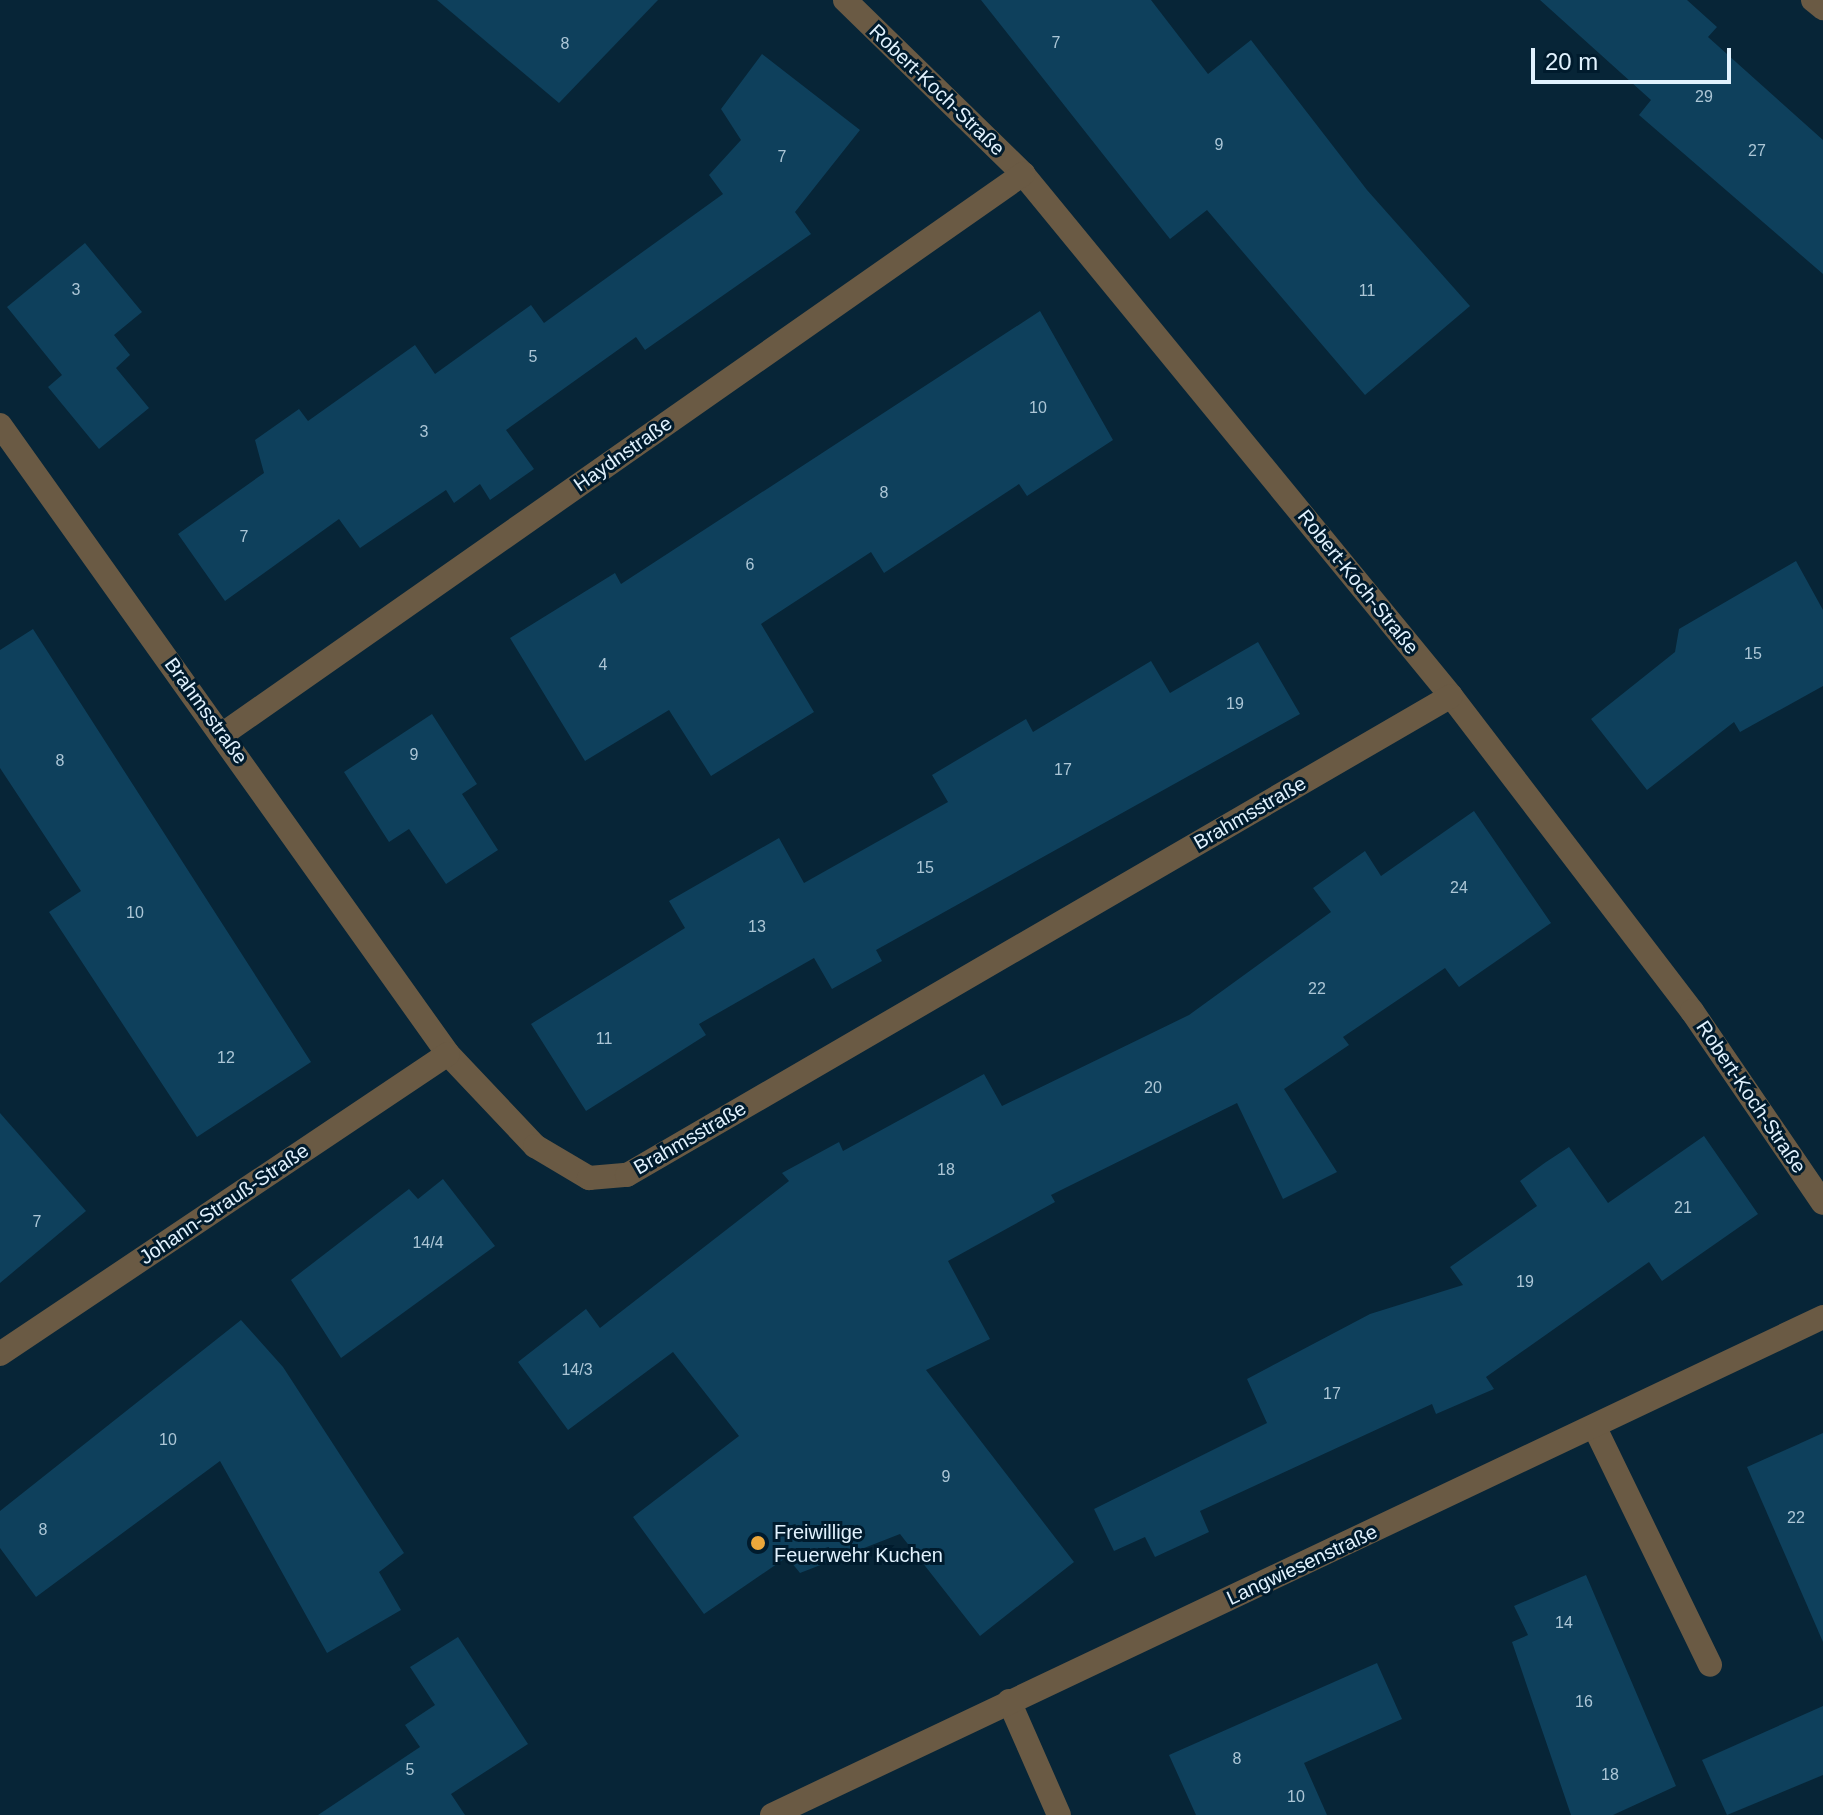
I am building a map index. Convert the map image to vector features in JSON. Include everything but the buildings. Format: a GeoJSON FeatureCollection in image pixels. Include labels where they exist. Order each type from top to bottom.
{"type":"FeatureCollection","features":[{"type":"Feature","properties":{"kind":"street","name":"Robert-Koch-Straße"},"geometry":{"type":"LineString","coordinates":[[845,0],[1023,174],[1451,696],[1692,1011],[1823,1203]]}},
{"type":"Feature","properties":{"kind":"street"},"geometry":{"type":"LineString","coordinates":[[1813,0],[1823,8]]}},
{"type":"Feature","properties":{"kind":"street","name":"Haydnstraße"},"geometry":{"type":"LineString","coordinates":[[223,734],[1023,174]]}},
{"type":"Feature","properties":{"kind":"street","name":"Brahmsstraße"},"geometry":{"type":"LineString","coordinates":[[0,425],[448,1054],[535,1146],[589,1178],[627,1175],[1451,696]]}},
{"type":"Feature","properties":{"kind":"street","name":"Johann-Strauß-Straße"},"geometry":{"type":"LineString","coordinates":[[0,1354],[448,1054]]}},
{"type":"Feature","properties":{"kind":"street","name":"Langwiesenstraße"},"geometry":{"type":"LineString","coordinates":[[772,1815],[1009,1701],[1596,1430],[1823,1317]]}},
{"type":"Feature","properties":{"kind":"street"},"geometry":{"type":"LineString","coordinates":[[1596,1430],[1710,1665]]}},
{"type":"Feature","properties":{"kind":"street"},"geometry":{"type":"LineString","coordinates":[[1009,1701],[1059,1815]]}},
{"type":"Feature","properties":{"kind":"place","name":"Freiwillige Feuerwehr Kuchen"},"geometry":{"type":"Point","coordinates":[758,1543]}}]}
